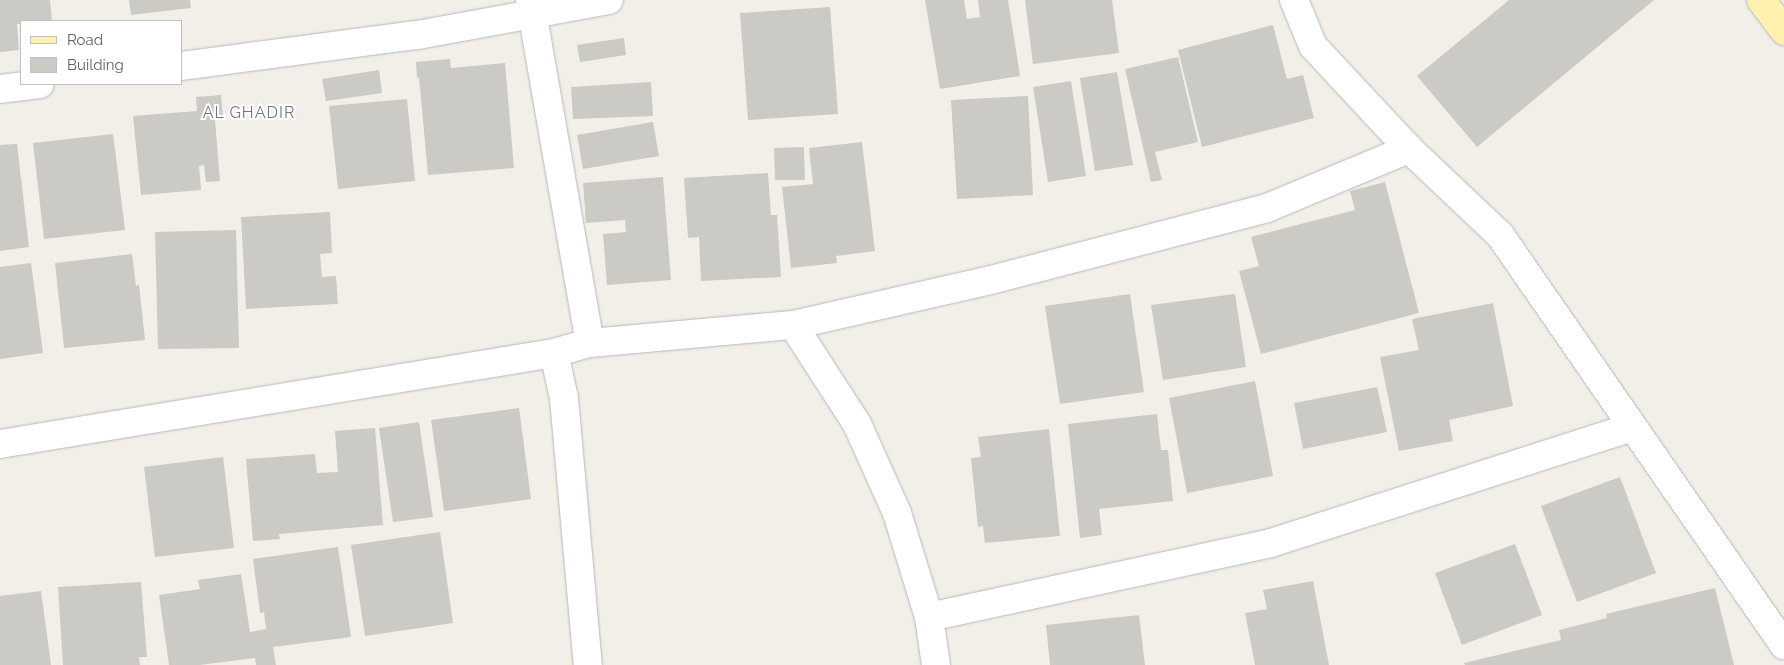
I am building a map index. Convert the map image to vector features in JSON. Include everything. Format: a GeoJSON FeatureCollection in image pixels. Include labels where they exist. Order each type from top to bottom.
{"type":"FeatureCollection","features":[{"type":"Feature","properties":{"kind":"main road"},"geometry":{"type":"LineString","coordinates":[[1761,0],[1784,30]]}},
{"type":"Feature","properties":{"kind":"street"},"geometry":{"type":"LineString","coordinates":[[182,66],[418,36],[531,7],[609,0]]}},
{"type":"Feature","properties":{"kind":"street"},"geometry":{"type":"LineString","coordinates":[[1294,0],[1313,46],[1409,150],[1500,235],[1784,645]]}},
{"type":"Feature","properties":{"kind":"street"},"geometry":{"type":"LineString","coordinates":[[531,7],[590,343]]}},
{"type":"Feature","properties":{"kind":"street"},"geometry":{"type":"LineString","coordinates":[[0,89],[32,85]]}},
{"type":"Feature","properties":{"kind":"street"},"geometry":{"type":"LineString","coordinates":[[0,444],[554,352],[590,343],[793,326],[991,280],[1266,208],[1409,150]]}},
{"type":"Feature","properties":{"kind":"street"},"geometry":{"type":"LineString","coordinates":[[793,326],[857,424],[897,513],[929,617],[936,665]]}},
{"type":"Feature","properties":{"kind":"street"},"geometry":{"type":"LineString","coordinates":[[554,352],[564,398],[588,665]]}},
{"type":"Feature","properties":{"kind":"street"},"geometry":{"type":"LineString","coordinates":[[929,617],[1271,543],[1632,427]]}},
{"type":"Feature","properties":{"kind":"building"},"geometry":{"type":"Polygon","coordinates":[[[0,0],[50,0],[52,20],[20,20],[20,24],[17,24],[19,50],[0,52],[0,0]]]}},
{"type":"Feature","properties":{"kind":"building"},"geometry":{"type":"Polygon","coordinates":[[[129,0],[190,0],[191,8],[131,15],[129,0]]]}},
{"type":"Feature","properties":{"kind":"building"},"geometry":{"type":"Polygon","coordinates":[[[925,0],[964,0],[967,19],[980,17],[978,0],[1008,0],[1020,76],[940,89],[925,0]]]}},
{"type":"Feature","properties":{"kind":"building"},"geometry":{"type":"Polygon","coordinates":[[[1025,0],[1112,0],[1119,53],[1033,64],[1025,0]]]}},
{"type":"Feature","properties":{"kind":"building"},"geometry":{"type":"Polygon","coordinates":[[[1509,0],[1654,0],[1477,147],[1417,76],[1509,0]]]}},
{"type":"Feature","properties":{"kind":"building"},"geometry":{"type":"Polygon","coordinates":[[[830,7],[838,114],[748,120],[740,13],[830,7]]]}},
{"type":"Feature","properties":{"kind":"building"},"geometry":{"type":"Polygon","coordinates":[[[1273,25],[1287,79],[1303,75],[1314,118],[1202,147],[1178,50],[1273,25]]]}},
{"type":"Feature","properties":{"kind":"building"},"geometry":{"type":"Polygon","coordinates":[[[624,38],[626,55],[580,62],[577,45],[624,38]]]}},
{"type":"Feature","properties":{"kind":"building"},"geometry":{"type":"Polygon","coordinates":[[[1178,57],[1198,142],[1155,152],[1162,180],[1151,182],[1125,69],[1178,57]]]}},
{"type":"Feature","properties":{"kind":"building"},"geometry":{"type":"Polygon","coordinates":[[[450,59],[451,68],[505,63],[514,168],[428,175],[416,62],[450,59]]]}},
{"type":"Feature","properties":{"kind":"building"},"geometry":{"type":"Polygon","coordinates":[[[379,70],[382,93],[326,101],[322,79],[379,70]]]}},
{"type":"Feature","properties":{"kind":"building"},"geometry":{"type":"Polygon","coordinates":[[[1117,72],[1133,165],[1095,171],[1080,78],[1117,72]]]}},
{"type":"Feature","properties":{"kind":"building"},"geometry":{"type":"Polygon","coordinates":[[[1071,81],[1086,176],[1048,182],[1033,87],[1071,81]]]}},
{"type":"Feature","properties":{"kind":"building"},"geometry":{"type":"Polygon","coordinates":[[[651,82],[653,116],[573,119],[571,87],[651,82]]]}},
{"type":"Feature","properties":{"kind":"building"},"geometry":{"type":"Polygon","coordinates":[[[221,95],[223,119],[215,120],[220,181],[206,182],[204,165],[199,166],[201,190],[141,195],[133,116],[197,111],[196,97],[221,95]]]}},
{"type":"Feature","properties":{"kind":"building"},"geometry":{"type":"Polygon","coordinates":[[[1028,96],[1033,195],[957,199],[951,100],[1028,96]]]}},
{"type":"Feature","properties":{"kind":"building"},"geometry":{"type":"Polygon","coordinates":[[[407,99],[415,181],[338,189],[329,106],[407,99]]]}},
{"type":"Feature","properties":{"kind":"building"},"geometry":{"type":"Polygon","coordinates":[[[653,122],[659,156],[583,169],[577,135],[653,122]]]}},
{"type":"Feature","properties":{"kind":"building"},"geometry":{"type":"Polygon","coordinates":[[[113,134],[125,230],[44,239],[33,143],[113,134]]]}},
{"type":"Feature","properties":{"kind":"building"},"geometry":{"type":"Polygon","coordinates":[[[862,142],[875,251],[836,256],[837,263],[791,268],[782,187],[813,184],[809,148],[862,142]]]}},
{"type":"Feature","properties":{"kind":"building"},"geometry":{"type":"Polygon","coordinates":[[[17,144],[29,247],[0,251],[0,145],[17,144]]]}},
{"type":"Feature","properties":{"kind":"building"},"geometry":{"type":"Polygon","coordinates":[[[804,147],[805,180],[775,180],[774,148],[804,147]]]}},
{"type":"Feature","properties":{"kind":"building"},"geometry":{"type":"Polygon","coordinates":[[[768,173],[771,215],[777,215],[781,277],[701,281],[699,237],[688,238],[684,178],[768,173]]]}},
{"type":"Feature","properties":{"kind":"building"},"geometry":{"type":"Polygon","coordinates":[[[663,177],[671,280],[607,285],[603,234],[626,232],[625,220],[586,223],[583,183],[663,177]]]}},
{"type":"Feature","properties":{"kind":"building"},"geometry":{"type":"Polygon","coordinates":[[[1385,182],[1419,313],[1261,354],[1239,271],[1259,266],[1251,237],[1355,210],[1350,191],[1385,182]]]}},
{"type":"Feature","properties":{"kind":"building"},"geometry":{"type":"Polygon","coordinates":[[[330,212],[332,253],[320,254],[322,277],[336,276],[338,304],[246,309],[241,217],[330,212]]]}},
{"type":"Feature","properties":{"kind":"building"},"geometry":{"type":"Polygon","coordinates":[[[236,230],[239,348],[158,349],[155,232],[236,230]]]}},
{"type":"Feature","properties":{"kind":"building"},"geometry":{"type":"Polygon","coordinates":[[[132,254],[136,286],[139,285],[145,340],[64,348],[55,263],[132,254]]]}},
{"type":"Feature","properties":{"kind":"building"},"geometry":{"type":"Polygon","coordinates":[[[31,263],[43,353],[0,359],[0,267],[31,263]]]}},
{"type":"Feature","properties":{"kind":"building"},"geometry":{"type":"Polygon","coordinates":[[[1130,294],[1144,392],[1060,404],[1045,306],[1130,294]]]}},
{"type":"Feature","properties":{"kind":"building"},"geometry":{"type":"Polygon","coordinates":[[[1235,294],[1246,367],[1163,380],[1151,305],[1235,294]]]}},
{"type":"Feature","properties":{"kind":"building"},"geometry":{"type":"Polygon","coordinates":[[[1493,303],[1513,406],[1449,420],[1453,441],[1399,451],[1380,357],[1419,350],[1412,319],[1493,303]]]}},
{"type":"Feature","properties":{"kind":"building"},"geometry":{"type":"Polygon","coordinates":[[[1255,381],[1273,476],[1187,493],[1169,398],[1255,381]]]}},
{"type":"Feature","properties":{"kind":"building"},"geometry":{"type":"Polygon","coordinates":[[[1377,387],[1387,432],[1303,449],[1294,403],[1377,387]]]}},
{"type":"Feature","properties":{"kind":"building"},"geometry":{"type":"Polygon","coordinates":[[[519,408],[531,499],[444,511],[431,420],[519,408]]]}},
{"type":"Feature","properties":{"kind":"building"},"geometry":{"type":"Polygon","coordinates":[[[1157,414],[1161,450],[1168,450],[1173,501],[1099,509],[1102,535],[1080,538],[1068,424],[1157,414]]]}},
{"type":"Feature","properties":{"kind":"building"},"geometry":{"type":"Polygon","coordinates":[[[419,422],[433,517],[393,522],[379,428],[419,422]]]}},
{"type":"Feature","properties":{"kind":"building"},"geometry":{"type":"Polygon","coordinates":[[[375,428],[383,525],[279,534],[280,539],[253,541],[246,459],[315,454],[317,473],[338,472],[335,431],[375,428]]]}},
{"type":"Feature","properties":{"kind":"building"},"geometry":{"type":"Polygon","coordinates":[[[1049,429],[1060,536],[985,543],[983,526],[978,527],[971,458],[981,457],[978,437],[1049,429]]]}},
{"type":"Feature","properties":{"kind":"building"},"geometry":{"type":"Polygon","coordinates":[[[223,457],[234,548],[155,557],[144,467],[223,457]]]}},
{"type":"Feature","properties":{"kind":"building"},"geometry":{"type":"Polygon","coordinates":[[[1620,477],[1656,573],[1577,602],[1541,506],[1620,477]]]}},
{"type":"Feature","properties":{"kind":"building"},"geometry":{"type":"Polygon","coordinates":[[[440,532],[453,623],[365,636],[351,545],[440,532]]]}},
{"type":"Feature","properties":{"kind":"building"},"geometry":{"type":"Polygon","coordinates":[[[1515,544],[1542,615],[1462,645],[1435,573],[1515,544]]]}},
{"type":"Feature","properties":{"kind":"building"},"geometry":{"type":"Polygon","coordinates":[[[338,547],[351,637],[273,647],[276,665],[256,665],[255,658],[200,665],[169,665],[159,595],[200,589],[198,580],[241,574],[250,632],[266,629],[264,612],[260,613],[253,559],[338,547]]]}},
{"type":"Feature","properties":{"kind":"building"},"geometry":{"type":"Polygon","coordinates":[[[1313,581],[1329,665],[1255,665],[1245,613],[1267,609],[1263,590],[1313,581]]]}},
{"type":"Feature","properties":{"kind":"building"},"geometry":{"type":"Polygon","coordinates":[[[141,582],[147,657],[139,657],[140,665],[63,665],[58,587],[141,582]]]}},
{"type":"Feature","properties":{"kind":"building"},"geometry":{"type":"Polygon","coordinates":[[[1715,588],[1734,665],[1465,665],[1464,663],[1561,640],[1559,630],[1607,618],[1606,614],[1715,588]]]}},
{"type":"Feature","properties":{"kind":"building"},"geometry":{"type":"Polygon","coordinates":[[[41,591],[51,665],[0,665],[0,596],[41,591]]]}},
{"type":"Feature","properties":{"kind":"building"},"geometry":{"type":"Polygon","coordinates":[[[1139,615],[1145,665],[1050,665],[1046,625],[1139,615]]]}},
{"type":"Feature","properties":{"kind":"district","name":"AL GHADIR"},"geometry":{"type":"Point","coordinates":[249,113]}}]}
